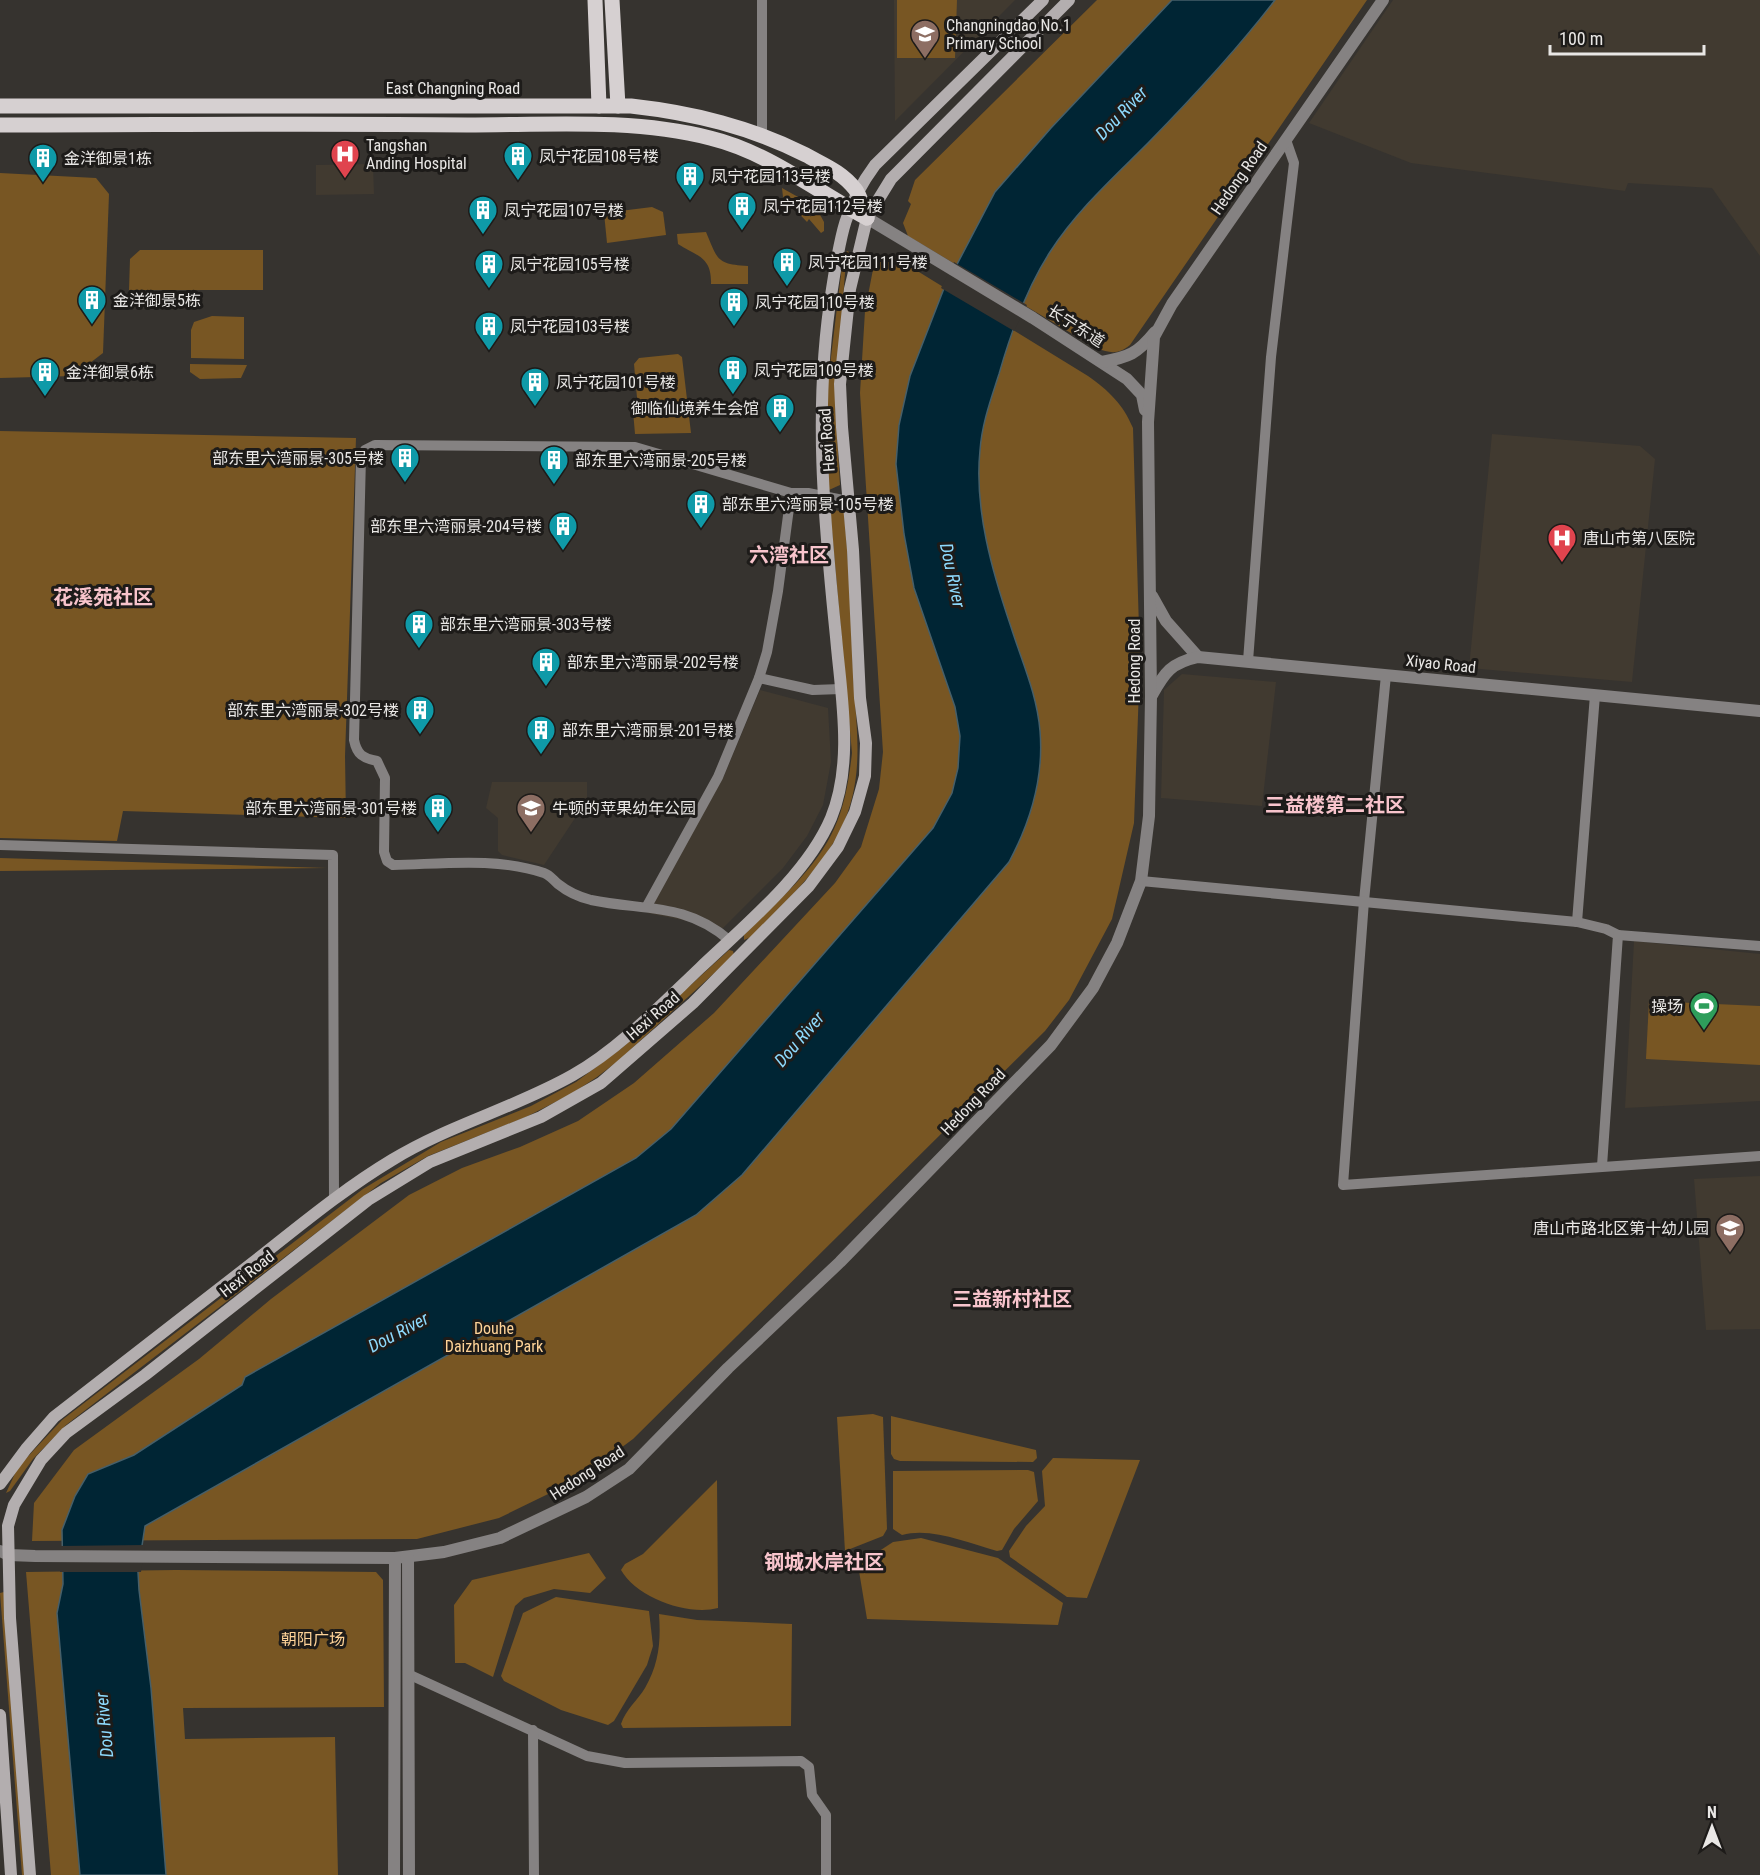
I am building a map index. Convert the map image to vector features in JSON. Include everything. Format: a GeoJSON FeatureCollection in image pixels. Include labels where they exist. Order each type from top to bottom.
{"type":"FeatureCollection","features":[{"type":"Feature","properties":{"kind":"main road"},"geometry":{"type":"LineString","coordinates":[[595,0],[598,106]]}},
{"type":"Feature","properties":{"kind":"main road"},"geometry":{"type":"LineString","coordinates":[[612,0],[618,106]]}},
{"type":"Feature","properties":{"kind":"main road","name":"Hexi Road"},"geometry":{"type":"LineString","coordinates":[[0,1484],[54,1417],[334,1199],[393,1160],[454,1128],[532,1097],[578,1072],[645,1020],[765,906],[803,863],[829,822],[841,789],[845,739],[822,496],[820,427],[825,330],[839,241],[848,208],[856,190],[875,165],[1043,0]]}},
{"type":"Feature","properties":{"kind":"main road","name":"Hexi Road"},"geometry":{"type":"LineString","coordinates":[[30,1875],[5,1553],[8,1526],[14,1505],[28,1478],[66,1433],[145,1375],[368,1200],[430,1162],[541,1117],[601,1083],[693,1003],[809,886],[838,847],[855,812],[866,776],[866,743],[860,698],[840,384],[850,289],[867,218],[891,179],[1069,0]]}},
{"type":"Feature","properties":{"kind":"main road","name":"East Changning Road"},"geometry":{"type":"LineString","coordinates":[[0,106],[618,106],[678,111],[733,124],[762,135],[838,172],[856,190],[867,218]]}},
{"type":"Feature","properties":{"kind":"main road"},"geometry":{"type":"LineString","coordinates":[[0,125],[638,126],[712,138],[751,153],[827,192],[848,208],[867,218]]}},
{"type":"Feature","properties":{"kind":"main road"},"geometry":{"type":"LineString","coordinates":[[729,940],[745,950]]}},
{"type":"Feature","properties":{"kind":"main road"},"geometry":{"type":"LineString","coordinates":[[0,1715],[11,1875]]}},
{"type":"Feature","properties":{"kind":"street"},"geometry":{"type":"LineString","coordinates":[[762,0],[762,135]]}},
{"type":"Feature","properties":{"kind":"street","name":"Hedong Road"},"geometry":{"type":"LineString","coordinates":[[5,1553],[35,1556],[408,1557],[444,1552],[500,1538],[586,1497],[629,1469],[728,1368],[840,1262],[1051,1045],[1098,979],[1117,943],[1141,881],[1149,816],[1151,696],[1148,422],[1151,363],[1157,328],[1383,0]]}},
{"type":"Feature","properties":{"kind":"street"},"geometry":{"type":"LineString","coordinates":[[1248,661],[1272,357],[1294,163],[1286,140]]}},
{"type":"Feature","properties":{"kind":"street","name":"长宁东道"},"geometry":{"type":"LineString","coordinates":[[867,218],[1102,362]]}},
{"type":"Feature","properties":{"kind":"street"},"geometry":{"type":"LineString","coordinates":[[1102,362],[1131,356],[1142,348],[1157,328]]}},
{"type":"Feature","properties":{"kind":"street","name":"Hedong Road"},"geometry":{"type":"LineString","coordinates":[[1102,362],[1127,379],[1142,395],[1148,422]]}},
{"type":"Feature","properties":{"kind":"street"},"geometry":{"type":"LineString","coordinates":[[729,940],[710,924],[647,906],[592,900],[574,895],[547,873],[494,862],[393,865],[387,861],[384,852],[383,830],[385,778],[377,761],[363,758],[356,751],[354,740],[361,457],[365,450],[375,445],[635,447],[791,493],[848,501]]}},
{"type":"Feature","properties":{"kind":"street"},"geometry":{"type":"LineString","coordinates":[[647,906],[713,787],[759,678],[767,652],[778,591],[791,493]]}},
{"type":"Feature","properties":{"kind":"street"},"geometry":{"type":"LineString","coordinates":[[1150,593],[1166,621],[1198,657],[1179,661],[1167,671],[1151,696]]}},
{"type":"Feature","properties":{"kind":"street","name":"Xiyao Road"},"geometry":{"type":"LineString","coordinates":[[1198,657],[1760,711]]}},
{"type":"Feature","properties":{"kind":"street"},"geometry":{"type":"LineString","coordinates":[[1386,675],[1364,901],[1343,1185],[1760,1156]]}},
{"type":"Feature","properties":{"kind":"street"},"geometry":{"type":"LineString","coordinates":[[759,678],[813,690],[841,689]]}},
{"type":"Feature","properties":{"kind":"street"},"geometry":{"type":"LineString","coordinates":[[1577,922],[1595,695]]}},
{"type":"Feature","properties":{"kind":"street"},"geometry":{"type":"LineString","coordinates":[[0,845],[333,855],[332,1188],[334,1199]]}},
{"type":"Feature","properties":{"kind":"street"},"geometry":{"type":"LineString","coordinates":[[1141,881],[1577,922],[1606,929],[1617,935],[1760,946]]}},
{"type":"Feature","properties":{"kind":"street"},"geometry":{"type":"LineString","coordinates":[[1602,1166],[1617,935]]}},
{"type":"Feature","properties":{"kind":"street"},"geometry":{"type":"LineString","coordinates":[[408,1557],[409,1875]]}},
{"type":"Feature","properties":{"kind":"street"},"geometry":{"type":"LineString","coordinates":[[394,1875],[395,1558]]}},
{"type":"Feature","properties":{"kind":"street"},"geometry":{"type":"LineString","coordinates":[[408,1674],[587,1756],[625,1763],[801,1761],[809,1767],[812,1795],[826,1815],[826,1875]]}},
{"type":"Feature","properties":{"kind":"street"},"geometry":{"type":"LineString","coordinates":[[533,1730],[534,1875]]}},
{"type":"Feature","properties":{"kind":"shaded area","name":"Changningdao No.1 Primary School"},"geometry":{"type":"Polygon","coordinates":[[[894,0],[1015,0],[895,121],[894,0]]]}},
{"type":"Feature","properties":{"kind":"shaded area"},"geometry":{"type":"Polygon","coordinates":[[[1393,0],[1760,0],[1760,256],[1712,188],[1628,183],[1625,191],[1411,163],[1309,123],[1393,0]]]}},
{"type":"Feature","properties":{"kind":"shaded area","name":"Tangshan Anding Hospital"},"geometry":{"type":"Polygon","coordinates":[[[373,164],[374,194],[316,195],[316,165],[373,164]]]}},
{"type":"Feature","properties":{"kind":"shaded area","name":"唐山市第八医院"},"geometry":{"type":"Polygon","coordinates":[[[1492,434],[1640,446],[1655,459],[1632,682],[1469,668],[1492,434]]]}},
{"type":"Feature","properties":{"kind":"shaded area"},"geometry":{"type":"Polygon","coordinates":[[[1182,674],[1276,682],[1262,806],[1161,798],[1164,690],[1182,674]]]}},
{"type":"Feature","properties":{"kind":"shaded area"},"geometry":{"type":"Polygon","coordinates":[[[760,690],[828,708],[831,762],[823,805],[807,836],[783,868],[723,928],[647,913],[724,776],[760,690]]]}},
{"type":"Feature","properties":{"kind":"shaded area","name":"牛顿的苹果幼年公园"},"geometry":{"type":"Polygon","coordinates":[[[492,782],[587,782],[587,800],[544,865],[502,855],[498,851],[498,818],[486,808],[492,782]]]}},
{"type":"Feature","properties":{"kind":"shaded area"},"geometry":{"type":"Polygon","coordinates":[[[1634,941],[1760,954],[1760,1101],[1625,1108],[1634,941]]]}},
{"type":"Feature","properties":{"kind":"shaded area","name":"唐山市路北区第十幼儿园"},"geometry":{"type":"Polygon","coordinates":[[[1760,1176],[1760,1329],[1706,1330],[1694,1179],[1760,1176]]]}},
{"type":"Feature","properties":{"kind":"green space"},"geometry":{"type":"Polygon","coordinates":[[[897,0],[957,0],[955,58],[897,58],[897,0]]]}},
{"type":"Feature","properties":{"kind":"green space"},"geometry":{"type":"Polygon","coordinates":[[[1097,0],[1367,0],[1130,345],[1114,352],[1096,348],[908,236],[903,223],[911,204],[908,201],[915,180],[1097,0]]]}},
{"type":"Feature","properties":{"kind":"green space"},"geometry":{"type":"Polygon","coordinates":[[[0,173],[96,178],[109,194],[103,353],[73,376],[0,378],[0,173]]]}},
{"type":"Feature","properties":{"kind":"green space"},"geometry":{"type":"Polygon","coordinates":[[[782,188],[816,207],[810,217],[818,211],[824,222],[824,231],[821,233],[809,219],[807,222],[783,197],[782,188]]]}},
{"type":"Feature","properties":{"kind":"green space"},"geometry":{"type":"Polygon","coordinates":[[[652,207],[663,212],[666,235],[607,243],[604,213],[652,207]]]}},
{"type":"Feature","properties":{"kind":"green space"},"geometry":{"type":"Polygon","coordinates":[[[706,232],[720,259],[730,264],[748,266],[748,284],[711,284],[711,275],[706,262],[678,244],[677,234],[706,232]]]}},
{"type":"Feature","properties":{"kind":"green space"},"geometry":{"type":"Polygon","coordinates":[[[140,250],[263,250],[263,290],[129,290],[130,259],[140,250]]]}},
{"type":"Feature","properties":{"kind":"green space"},"geometry":{"type":"Polygon","coordinates":[[[847,251],[849,252],[845,273],[835,401],[840,485],[829,490],[826,398],[843,258],[847,251]]]}},
{"type":"Feature","properties":{"kind":"green space","name":"Douhe Daizhuang Park"},"geometry":{"type":"Polygon","coordinates":[[[882,256],[893,256],[1088,376],[1115,399],[1133,428],[1140,662],[1134,823],[1112,919],[1069,1000],[1045,1031],[633,1439],[579,1479],[499,1518],[417,1539],[32,1541],[34,1503],[74,1450],[199,1359],[271,1299],[409,1195],[462,1168],[520,1147],[578,1121],[634,1083],[714,1013],[835,883],[861,847],[879,789],[883,752],[860,393],[865,311],[875,259],[882,256]]]}},
{"type":"Feature","properties":{"kind":"green space"},"geometry":{"type":"Polygon","coordinates":[[[212,316],[244,317],[244,359],[191,358],[191,330],[194,322],[212,316]]]}},
{"type":"Feature","properties":{"kind":"green space"},"geometry":{"type":"Polygon","coordinates":[[[678,354],[682,357],[691,433],[635,434],[633,411],[638,409],[634,364],[639,358],[678,354]]]}},
{"type":"Feature","properties":{"kind":"green space"},"geometry":{"type":"Polygon","coordinates":[[[190,364],[247,365],[241,378],[200,379],[190,372],[190,364]]]}},
{"type":"Feature","properties":{"kind":"green space"},"geometry":{"type":"Polygon","coordinates":[[[0,431],[356,438],[345,756],[346,818],[123,811],[117,841],[0,838],[0,431]]]}},
{"type":"Feature","properties":{"kind":"green space"},"geometry":{"type":"Polygon","coordinates":[[[830,509],[844,512],[846,531],[858,749],[854,788],[841,829],[823,859],[751,937],[744,940],[744,935],[794,886],[816,859],[834,829],[846,792],[852,753],[830,509]]]}},
{"type":"Feature","properties":{"kind":"green space"},"geometry":{"type":"Polygon","coordinates":[[[0,858],[327,868],[0,871],[0,858]]]}},
{"type":"Feature","properties":{"kind":"green space"},"geometry":{"type":"Polygon","coordinates":[[[729,950],[733,951],[734,955],[618,1061],[597,1077],[571,1094],[526,1117],[428,1156],[381,1183],[66,1425],[33,1459],[10,1491],[6,1493],[18,1467],[62,1420],[363,1189],[441,1142],[531,1106],[576,1082],[622,1048],[729,950]]]}},
{"type":"Feature","properties":{"kind":"green space","name":"操场"},"geometry":{"type":"Polygon","coordinates":[[[1649,1001],[1760,1006],[1760,1065],[1646,1059],[1649,1001]]]}},
{"type":"Feature","properties":{"kind":"green space"},"geometry":{"type":"Polygon","coordinates":[[[873,1414],[883,1417],[887,1529],[883,1536],[845,1551],[837,1417],[873,1414]]]}},
{"type":"Feature","properties":{"kind":"green space"},"geometry":{"type":"Polygon","coordinates":[[[891,1416],[1036,1450],[1037,1458],[1033,1462],[900,1461],[894,1459],[891,1454],[891,1416]]]}},
{"type":"Feature","properties":{"kind":"green space"},"geometry":{"type":"Polygon","coordinates":[[[1053,1458],[1140,1460],[1087,1598],[1067,1597],[1010,1557],[1009,1551],[1026,1526],[1045,1506],[1042,1471],[1053,1458]]]}},
{"type":"Feature","properties":{"kind":"green space"},"geometry":{"type":"Polygon","coordinates":[[[1028,1470],[1034,1472],[1038,1501],[1014,1529],[1002,1550],[997,1551],[937,1534],[902,1535],[893,1529],[893,1471],[1028,1470]]]}},
{"type":"Feature","properties":{"kind":"green space"},"geometry":{"type":"Polygon","coordinates":[[[717,1480],[718,1608],[706,1610],[678,1607],[639,1589],[621,1570],[625,1564],[643,1554],[717,1480]]]}},
{"type":"Feature","properties":{"kind":"green space"},"geometry":{"type":"Polygon","coordinates":[[[921,1538],[998,1558],[1063,1603],[1058,1625],[867,1619],[858,1565],[893,1542],[921,1538]]]}},
{"type":"Feature","properties":{"kind":"green space"},"geometry":{"type":"Polygon","coordinates":[[[589,1553],[606,1578],[590,1593],[554,1589],[524,1598],[515,1606],[493,1677],[465,1663],[455,1663],[454,1605],[472,1580],[589,1553]]]}},
{"type":"Feature","properties":{"kind":"green space","name":"朝阳广场"},"geometry":{"type":"Polygon","coordinates":[[[176,1570],[376,1572],[383,1580],[384,1707],[183,1708],[185,1739],[335,1737],[338,1875],[51,1875],[26,1572],[176,1570]]]}},
{"type":"Feature","properties":{"kind":"green space"},"geometry":{"type":"Polygon","coordinates":[[[4,1592],[27,1875],[22,1875],[0,1593],[4,1592]]]}},
{"type":"Feature","properties":{"kind":"green space"},"geometry":{"type":"Polygon","coordinates":[[[556,1597],[649,1611],[653,1646],[647,1665],[614,1721],[608,1725],[561,1710],[504,1681],[501,1676],[523,1613],[556,1597]]]}},
{"type":"Feature","properties":{"kind":"green space"},"geometry":{"type":"Polygon","coordinates":[[[659,1614],[697,1620],[792,1624],[791,1726],[623,1728],[621,1724],[623,1719],[645,1688],[656,1661],[660,1634],[659,1614]]]}},
{"type":"Feature","properties":{"kind":"water","name":"Dou River"},"geometry":{"type":"Polygon","coordinates":[[[1172,0],[1275,0],[1198,91],[1083,208],[1060,237],[1041,266],[1026,296],[1014,327],[983,430],[979,472],[986,540],[997,584],[1032,691],[1040,731],[1040,766],[1034,799],[1024,831],[1009,862],[742,1175],[696,1215],[145,1526],[138,1572],[139,1590],[151,1688],[166,1875],[80,1875],[57,1613],[63,1584],[62,1530],[75,1496],[88,1474],[134,1455],[242,1385],[245,1377],[636,1158],[671,1129],[933,828],[952,793],[958,768],[960,736],[955,707],[914,588],[904,534],[896,464],[899,425],[910,376],[943,291],[995,192],[1051,128],[1172,0]]]}},
{"type":"Feature","properties":{"kind":"pier"},"geometry":{"type":"Polygon","coordinates":[[[954,262],[1027,305],[1014,331],[941,288],[954,262]]]}},
{"type":"Feature","properties":{"kind":"pier"},"geometry":{"type":"Polygon","coordinates":[[[145,1545],[141,1572],[60,1572],[60,1546],[145,1545]]]}},
{"type":"Feature","properties":{"kind":"place","name":"Changningdao No.1 Primary School"},"geometry":{"type":"Point","coordinates":[925,60]}},
{"type":"Feature","properties":{"kind":"place","name":"Tangshan Anding Hospital"},"geometry":{"type":"Point","coordinates":[345,180]}},
{"type":"Feature","properties":{"kind":"place","name":"凤宁花园108号楼"},"geometry":{"type":"Point","coordinates":[518,182]}},
{"type":"Feature","properties":{"kind":"place","name":"金洋御景1栋"},"geometry":{"type":"Point","coordinates":[43,184]}},
{"type":"Feature","properties":{"kind":"place","name":"凤宁花园113号楼"},"geometry":{"type":"Point","coordinates":[690,202]}},
{"type":"Feature","properties":{"kind":"place","name":"凤宁花园112号楼"},"geometry":{"type":"Point","coordinates":[742,232]}},
{"type":"Feature","properties":{"kind":"place","name":"凤宁花园107号楼"},"geometry":{"type":"Point","coordinates":[483,236]}},
{"type":"Feature","properties":{"kind":"place","name":"凤宁花园111号楼"},"geometry":{"type":"Point","coordinates":[787,288]}},
{"type":"Feature","properties":{"kind":"place","name":"凤宁花园105号楼"},"geometry":{"type":"Point","coordinates":[489,290]}},
{"type":"Feature","properties":{"kind":"place","name":"金洋御景5栋"},"geometry":{"type":"Point","coordinates":[92,326]}},
{"type":"Feature","properties":{"kind":"place","name":"凤宁花园110号楼"},"geometry":{"type":"Point","coordinates":[734,328]}},
{"type":"Feature","properties":{"kind":"place","name":"凤宁花园103号楼"},"geometry":{"type":"Point","coordinates":[489,352]}},
{"type":"Feature","properties":{"kind":"place","name":"凤宁花园109号楼"},"geometry":{"type":"Point","coordinates":[733,396]}},
{"type":"Feature","properties":{"kind":"place","name":"金洋御景6栋"},"geometry":{"type":"Point","coordinates":[45,398]}},
{"type":"Feature","properties":{"kind":"place","name":"凤宁花园101号楼"},"geometry":{"type":"Point","coordinates":[535,408]}},
{"type":"Feature","properties":{"kind":"place","name":"御临仙境养生会馆"},"geometry":{"type":"Point","coordinates":[780,434]}},
{"type":"Feature","properties":{"kind":"place","name":"部东里六湾丽景-305号楼"},"geometry":{"type":"Point","coordinates":[405,484]}},
{"type":"Feature","properties":{"kind":"place","name":"部东里六湾丽景-205号楼"},"geometry":{"type":"Point","coordinates":[554,486]}},
{"type":"Feature","properties":{"kind":"place","name":"部东里六湾丽景-105号楼"},"geometry":{"type":"Point","coordinates":[701,530]}},
{"type":"Feature","properties":{"kind":"place","name":"部东里六湾丽景-204号楼"},"geometry":{"type":"Point","coordinates":[563,552]}},
{"type":"Feature","properties":{"kind":"place","name":"唐山市第八医院"},"geometry":{"type":"Point","coordinates":[1562,564]}},
{"type":"Feature","properties":{"kind":"place","name":"部东里六湾丽景-303号楼"},"geometry":{"type":"Point","coordinates":[419,650]}},
{"type":"Feature","properties":{"kind":"place","name":"部东里六湾丽景-202号楼"},"geometry":{"type":"Point","coordinates":[546,688]}},
{"type":"Feature","properties":{"kind":"place","name":"部东里六湾丽景-302号楼"},"geometry":{"type":"Point","coordinates":[420,736]}},
{"type":"Feature","properties":{"kind":"place","name":"部东里六湾丽景-201号楼"},"geometry":{"type":"Point","coordinates":[541,756]}},
{"type":"Feature","properties":{"kind":"place","name":"部东里六湾丽景-301号楼"},"geometry":{"type":"Point","coordinates":[438,834]}},
{"type":"Feature","properties":{"kind":"place","name":"牛顿的苹果幼年公园"},"geometry":{"type":"Point","coordinates":[531,834]}},
{"type":"Feature","properties":{"kind":"place","name":"操场"},"geometry":{"type":"Point","coordinates":[1704,1032]}},
{"type":"Feature","properties":{"kind":"place","name":"唐山市路北区第十幼儿园"},"geometry":{"type":"Point","coordinates":[1730,1254]}},
{"type":"Feature","properties":{"kind":"district","name":"六湾社区"},"geometry":{"type":"Point","coordinates":[789,555]}},
{"type":"Feature","properties":{"kind":"district","name":"花溪苑社区"},"geometry":{"type":"Point","coordinates":[103,597]}},
{"type":"Feature","properties":{"kind":"district","name":"三益楼第二社区"},"geometry":{"type":"Point","coordinates":[1335,805]}},
{"type":"Feature","properties":{"kind":"district","name":"三益新村社区"},"geometry":{"type":"Point","coordinates":[1012,1299]}},
{"type":"Feature","properties":{"kind":"district","name":"钢城水岸社区"},"geometry":{"type":"Point","coordinates":[824,1562]}}]}
